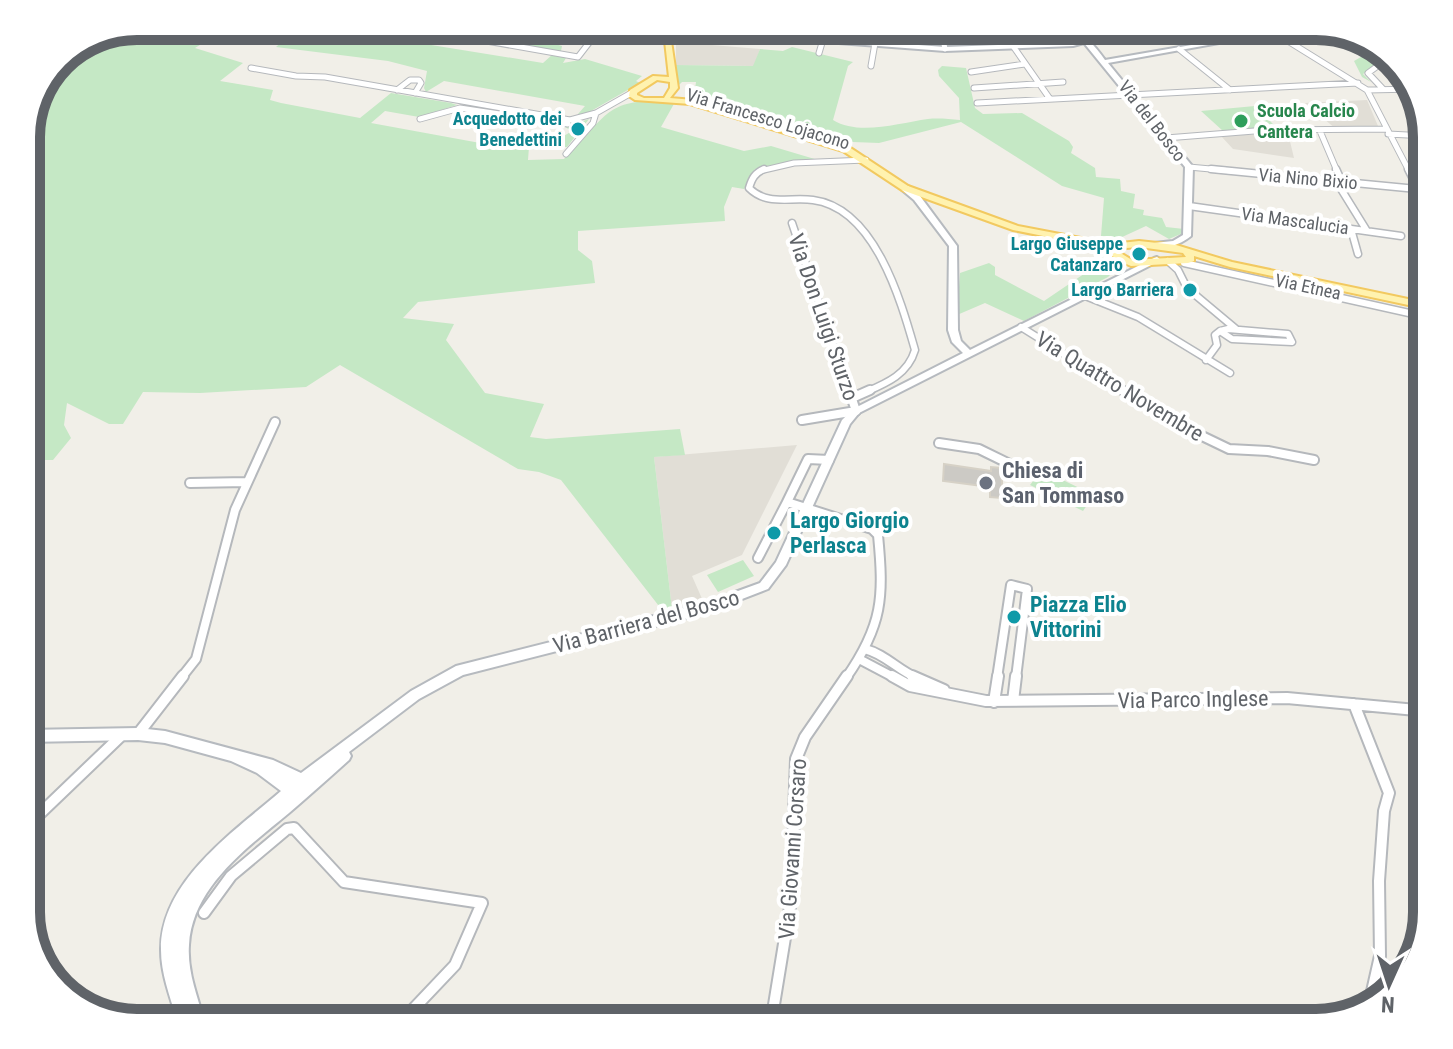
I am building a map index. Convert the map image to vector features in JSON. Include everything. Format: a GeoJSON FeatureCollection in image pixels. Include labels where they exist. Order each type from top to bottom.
{"type":"FeatureCollection","features":[{"type":"Feature","properties":{"kind":"main road"},"geometry":{"type":"LineString","coordinates":[[823,40],[945,49],[1082,41]]}},
{"type":"Feature","properties":{"kind":"main road"},"geometry":{"type":"LineString","coordinates":[[1105,62],[1233,40]]}},
{"type":"Feature","properties":{"kind":"main road"},"geometry":{"type":"LineString","coordinates":[[667,98],[673,84],[668,41]]}},
{"type":"Feature","properties":{"kind":"main road","name":"Via del Bosco"},"geometry":{"type":"LineString","coordinates":[[1082,41],[1105,62],[1189,167],[1187,236],[1175,243],[1157,245]]}},
{"type":"Feature","properties":{"kind":"main road"},"geometry":{"type":"LineString","coordinates":[[640,100],[634,97],[633,92],[656,78],[665,68],[669,55]]}},
{"type":"Feature","properties":{"kind":"main road","name":"Via Francesco Lojacono"},"geometry":{"type":"LineString","coordinates":[[656,78],[673,84],[697,100],[861,152]]}},
{"type":"Feature","properties":{"kind":"main road","name":"Via Francesco Lojacono"},"geometry":{"type":"LineString","coordinates":[[640,100],[667,98],[691,102],[861,152]]}},
{"type":"Feature","properties":{"kind":"main road"},"geometry":{"type":"LineString","coordinates":[[861,152],[870,159]]}},
{"type":"Feature","properties":{"kind":"main road","name":"Via Francesco Lojacono"},"geometry":{"type":"LineString","coordinates":[[870,159],[917,198],[953,246],[954,361]]}},
{"type":"Feature","properties":{"kind":"main road","name":"Via Francesco Lojacono"},"geometry":{"type":"LineString","coordinates":[[870,159],[935,200]]}},
{"type":"Feature","properties":{"kind":"main road"},"geometry":{"type":"LineString","coordinates":[[905,188],[1004,225],[1097,245],[1137,263],[1188,259]]}},
{"type":"Feature","properties":{"kind":"main road"},"geometry":{"type":"LineString","coordinates":[[1115,279],[1123,255],[1134,244],[1157,245],[1188,259],[1413,303]]}},
{"type":"Feature","properties":{"kind":"main road","name":"Via Etnea"},"geometry":{"type":"LineString","coordinates":[[1188,259],[1413,312]]}},
{"type":"Feature","properties":{"kind":"main road"},"geometry":{"type":"LineString","coordinates":[[856,411],[1115,279],[1162,260]]}},
{"type":"Feature","properties":{"kind":"main road"},"geometry":{"type":"LineString","coordinates":[[953,330],[957,342],[969,354]]}},
{"type":"Feature","properties":{"kind":"main road","name":"Via Barriera del Bosco"},"geometry":{"type":"LineString","coordinates":[[303,784],[415,695],[460,670],[706,608],[755,591],[770,581],[846,422],[856,411]]}},
{"type":"Feature","properties":{"kind":"main road"},"geometry":{"type":"LineString","coordinates":[[40,736],[130,734],[182,741],[236,757],[303,784]]}},
{"type":"Feature","properties":{"kind":"main road"},"geometry":{"type":"LineString","coordinates":[[280,774],[303,784]]}},
{"type":"Feature","properties":{"kind":"main road"},"geometry":{"type":"LineString","coordinates":[[277,803],[280,774]]}},
{"type":"Feature","properties":{"kind":"main road"},"geometry":{"type":"LineString","coordinates":[[182,1009],[169,953],[169,940],[179,908],[204,871],[277,803],[303,784]]}},
{"type":"Feature","properties":{"kind":"main road"},"geometry":{"type":"LineString","coordinates":[[193,1009],[180,948],[189,906],[221,865],[303,784]]}},
{"type":"Feature","properties":{"kind":"street"},"geometry":{"type":"LineString","coordinates":[[489,40],[578,57],[592,41]]}},
{"type":"Feature","properties":{"kind":"street"},"geometry":{"type":"LineString","coordinates":[[573,40],[592,41]]}},
{"type":"Feature","properties":{"kind":"street"},"geometry":{"type":"LineString","coordinates":[[819,53],[823,40]]}},
{"type":"Feature","properties":{"kind":"street"},"geometry":{"type":"LineString","coordinates":[[871,66],[876,40]]}},
{"type":"Feature","properties":{"kind":"street"},"geometry":{"type":"LineString","coordinates":[[940,40],[945,49]]}},
{"type":"Feature","properties":{"kind":"street"},"geometry":{"type":"LineString","coordinates":[[1287,40],[1367,90],[1413,180]]}},
{"type":"Feature","properties":{"kind":"street"},"geometry":{"type":"LineString","coordinates":[[1013,46],[1050,99]]}},
{"type":"Feature","properties":{"kind":"street"},"geometry":{"type":"LineString","coordinates":[[1179,49],[1230,90]]}},
{"type":"Feature","properties":{"kind":"street"},"geometry":{"type":"LineString","coordinates":[[971,72],[1025,64]]}},
{"type":"Feature","properties":{"kind":"street"},"geometry":{"type":"LineString","coordinates":[[1379,64],[1368,73],[1383,89]]}},
{"type":"Feature","properties":{"kind":"street"},"geometry":{"type":"LineString","coordinates":[[251,68],[566,120],[584,118]]}},
{"type":"Feature","properties":{"kind":"street"},"geometry":{"type":"LineString","coordinates":[[397,90],[410,80],[419,80],[421,83],[415,93]]}},
{"type":"Feature","properties":{"kind":"street"},"geometry":{"type":"LineString","coordinates":[[974,88],[1063,82]]}},
{"type":"Feature","properties":{"kind":"street"},"geometry":{"type":"LineString","coordinates":[[977,103],[1358,83]]}},
{"type":"Feature","properties":{"kind":"street"},"geometry":{"type":"LineString","coordinates":[[1367,90],[1400,89]]}},
{"type":"Feature","properties":{"kind":"street"},"geometry":{"type":"LineString","coordinates":[[420,119],[460,108],[556,125],[571,124],[633,92]]}},
{"type":"Feature","properties":{"kind":"street"},"geometry":{"type":"LineString","coordinates":[[605,108],[640,100]]}},
{"type":"Feature","properties":{"kind":"street"},"geometry":{"type":"LineString","coordinates":[[566,154],[593,123],[596,113]]}},
{"type":"Feature","properties":{"kind":"street"},"geometry":{"type":"LineString","coordinates":[[556,125],[566,120]]}},
{"type":"Feature","properties":{"kind":"street"},"geometry":{"type":"LineString","coordinates":[[1166,138],[1267,130],[1413,135]]}},
{"type":"Feature","properties":{"kind":"street"},"geometry":{"type":"LineString","coordinates":[[1320,131],[1339,182],[1367,231]]}},
{"type":"Feature","properties":{"kind":"street"},"geometry":{"type":"LineString","coordinates":[[852,398],[904,372],[914,359],[915,350],[891,272],[869,236],[831,205],[815,200],[765,199],[749,188],[755,174],[764,170],[812,162],[870,159]]}},
{"type":"Feature","properties":{"kind":"street","name":"Via Nino Bixio"},"geometry":{"type":"LineString","coordinates":[[1189,167],[1413,189]]}},
{"type":"Feature","properties":{"kind":"street","name":"Via Mascalucia"},"geometry":{"type":"LineString","coordinates":[[1189,206],[1401,236]]}},
{"type":"Feature","properties":{"kind":"street","name":"Via Don Luigi Sturzo"},"geometry":{"type":"LineString","coordinates":[[792,223],[856,411]]}},
{"type":"Feature","properties":{"kind":"street"},"geometry":{"type":"LineString","coordinates":[[1351,229],[1358,254]]}},
{"type":"Feature","properties":{"kind":"street"},"geometry":{"type":"LineString","coordinates":[[1188,259],[1189,287],[1236,329]]}},
{"type":"Feature","properties":{"kind":"street"},"geometry":{"type":"LineString","coordinates":[[1162,260],[1178,270],[1187,288],[1202,299]]}},
{"type":"Feature","properties":{"kind":"street"},"geometry":{"type":"LineString","coordinates":[[1099,288],[1124,311]]}},
{"type":"Feature","properties":{"kind":"street"},"geometry":{"type":"LineString","coordinates":[[1083,295],[1103,299],[1230,373]]}},
{"type":"Feature","properties":{"kind":"street","name":"Via Quattro Novembre"},"geometry":{"type":"LineString","coordinates":[[1021,327],[1175,423],[1219,445],[1314,460]]}},
{"type":"Feature","properties":{"kind":"street"},"geometry":{"type":"LineString","coordinates":[[1206,360],[1217,345],[1215,335],[1220,331],[1276,331],[1288,334],[1292,342],[1232,339],[1220,331]]}},
{"type":"Feature","properties":{"kind":"street"},"geometry":{"type":"LineString","coordinates":[[802,420],[856,411]]}},
{"type":"Feature","properties":{"kind":"street"},"geometry":{"type":"LineString","coordinates":[[40,814],[130,734],[196,659],[235,510],[275,422]]}},
{"type":"Feature","properties":{"kind":"street"},"geometry":{"type":"LineString","coordinates":[[939,443],[979,449],[1024,471]]}},
{"type":"Feature","properties":{"kind":"street"},"geometry":{"type":"LineString","coordinates":[[758,558],[808,459],[829,460]]}},
{"type":"Feature","properties":{"kind":"street"},"geometry":{"type":"LineString","coordinates":[[190,483],[247,482]]}},
{"type":"Feature","properties":{"kind":"street"},"geometry":{"type":"LineString","coordinates":[[787,502],[805,509]]}},
{"type":"Feature","properties":{"kind":"street","name":"Via Giovanni Corsaro"},"geometry":{"type":"LineString","coordinates":[[773,1009],[791,901],[796,759],[805,737],[865,649],[880,609],[883,588],[878,535],[872,529],[805,509]]}},
{"type":"Feature","properties":{"kind":"street"},"geometry":{"type":"LineString","coordinates":[[994,702],[1011,585],[1027,589],[1013,701]]}},
{"type":"Feature","properties":{"kind":"street"},"geometry":{"type":"LineString","coordinates":[[865,649],[877,652],[904,673],[959,697]]}},
{"type":"Feature","properties":{"kind":"street"},"geometry":{"type":"LineString","coordinates":[[859,659],[910,686],[959,697]]}},
{"type":"Feature","properties":{"kind":"street","name":"Via Parco Inglese"},"geometry":{"type":"LineString","coordinates":[[959,697],[994,702],[1287,698],[1413,710]]}},
{"type":"Feature","properties":{"kind":"street"},"geometry":{"type":"LineString","coordinates":[[1354,704],[1389,793],[1384,811],[1379,881],[1380,956],[1372,991]]}},
{"type":"Feature","properties":{"kind":"street"},"geometry":{"type":"LineString","coordinates":[[204,913],[231,876],[287,829],[294,828],[344,882],[482,903],[455,965],[413,1009]]}},
{"type":"Feature","properties":{"kind":"shaded area"},"geometry":{"type":"Polygon","coordinates":[[[676,42],[760,49],[754,66],[676,65],[676,42]]]}},
{"type":"Feature","properties":{"kind":"shaded area"},"geometry":{"type":"Polygon","coordinates":[[[1367,100],[1378,126],[1336,129],[1305,103],[1367,100]]]}},
{"type":"Feature","properties":{"kind":"shaded area"},"geometry":{"type":"Polygon","coordinates":[[[1288,133],[1294,158],[1233,149],[1221,136],[1288,133]]]}},
{"type":"Feature","properties":{"kind":"shaded area"},"geometry":{"type":"Polygon","coordinates":[[[797,445],[742,555],[692,576],[703,601],[672,609],[654,457],[797,445]]]}},
{"type":"Feature","properties":{"kind":"green space"},"geometry":{"type":"Polygon","coordinates":[[[137,40],[208,40],[195,48],[243,63],[220,81],[273,90],[270,100],[281,103],[360,118],[391,93],[451,103],[457,105],[419,117],[385,111],[371,123],[491,145],[503,133],[554,142],[572,131],[565,127],[589,119],[567,147],[529,147],[528,160],[564,159],[609,112],[633,102],[651,101],[675,102],[661,127],[744,151],[771,146],[818,160],[755,169],[744,189],[732,187],[724,207],[725,221],[578,231],[578,250],[592,261],[595,283],[418,302],[403,318],[454,324],[446,340],[485,393],[544,404],[530,437],[546,439],[680,429],[685,455],[654,457],[672,609],[662,610],[561,480],[518,469],[340,365],[306,387],[200,393],[143,392],[123,424],[109,424],[67,403],[64,425],[71,438],[53,460],[40,460],[40,131],[43,112],[60,78],[88,53],[106,45],[137,40]]]}},
{"type":"Feature","properties":{"kind":"green space"},"geometry":{"type":"Polygon","coordinates":[[[284,40],[401,40],[543,63],[553,54],[566,58],[563,63],[585,59],[642,76],[636,81],[640,83],[584,115],[578,114],[585,106],[444,81],[426,92],[427,71],[388,61],[276,47],[284,40]]]}},
{"type":"Feature","properties":{"kind":"green space"},"geometry":{"type":"Polygon","coordinates":[[[493,40],[541,40],[562,46],[561,51],[493,40]]]}},
{"type":"Feature","properties":{"kind":"green space"},"geometry":{"type":"Polygon","coordinates":[[[792,47],[853,62],[848,66],[833,120],[855,127],[879,127],[932,119],[960,120],[959,98],[939,76],[938,70],[942,66],[966,68],[975,108],[983,114],[1022,113],[1069,141],[1073,147],[1071,153],[1095,168],[1096,177],[1120,179],[1121,191],[1135,194],[1133,208],[1144,210],[1143,215],[1162,218],[1166,227],[1184,229],[1183,233],[1169,239],[1146,226],[1120,238],[1101,236],[1104,198],[1062,186],[961,122],[879,143],[853,142],[694,96],[696,82],[682,82],[678,86],[676,65],[753,66],[760,49],[783,51],[792,47]]]}},
{"type":"Feature","properties":{"kind":"green space"},"geometry":{"type":"Polygon","coordinates":[[[1361,51],[1377,62],[1363,74],[1371,82],[1362,77],[1354,61],[1361,57],[1361,51]]]}},
{"type":"Feature","properties":{"kind":"green space","name":"Scuola Calcio Cantera"},"geometry":{"type":"Polygon","coordinates":[[[1255,106],[1276,127],[1223,131],[1201,111],[1255,106]]]}},
{"type":"Feature","properties":{"kind":"green space"},"geometry":{"type":"Polygon","coordinates":[[[1098,249],[1116,262],[1117,268],[1108,277],[1024,321],[985,303],[957,315],[960,273],[989,263],[995,267],[995,275],[1044,301],[1103,261],[1098,249]]]}},
{"type":"Feature","properties":{"kind":"green space"},"geometry":{"type":"Polygon","coordinates":[[[1042,470],[1094,495],[1083,511],[1030,485],[1042,470]]]}},
{"type":"Feature","properties":{"kind":"green space"},"geometry":{"type":"Polygon","coordinates":[[[743,560],[754,576],[718,592],[707,575],[743,560]]]}},
{"type":"Feature","properties":{"kind":"building","name":"Chiesa di San Tommaso"},"geometry":{"type":"Polygon","coordinates":[[[944,464],[991,471],[991,467],[1002,468],[1002,498],[990,497],[990,487],[943,481],[944,464]]]}},
{"type":"Feature","properties":{"kind":"place","name":"Scuola Calcio Cantera"},"geometry":{"type":"Point","coordinates":[1241,121]}},
{"type":"Feature","properties":{"kind":"place","name":"Acquedotto dei Benedettini"},"geometry":{"type":"Point","coordinates":[578,129]}},
{"type":"Feature","properties":{"kind":"place","name":"Largo Giuseppe Catanzaro"},"geometry":{"type":"Point","coordinates":[1139,254]}},
{"type":"Feature","properties":{"kind":"place","name":"Largo Barriera"},"geometry":{"type":"Point","coordinates":[1190,290]}},
{"type":"Feature","properties":{"kind":"place","name":"Chiesa di San Tommaso"},"geometry":{"type":"Point","coordinates":[986,483]}},
{"type":"Feature","properties":{"kind":"place","name":"Largo Giorgio Perlasca"},"geometry":{"type":"Point","coordinates":[774,533]}},
{"type":"Feature","properties":{"kind":"place","name":"Piazza Elio Vittorini"},"geometry":{"type":"Point","coordinates":[1014,617]}}]}
